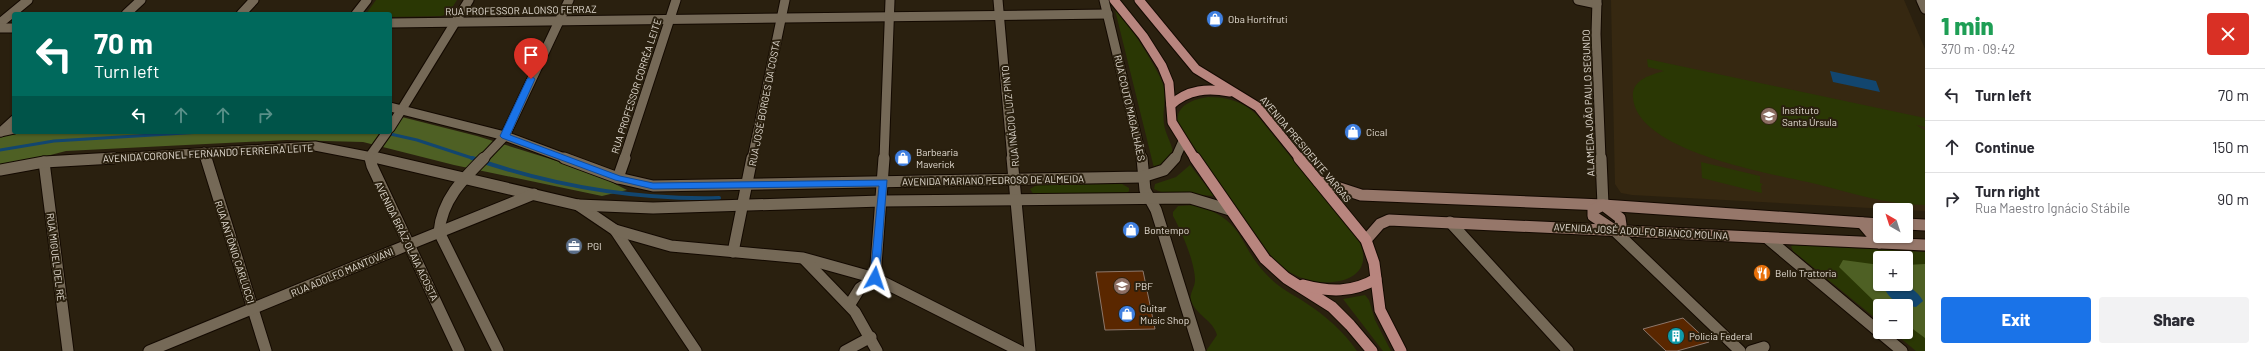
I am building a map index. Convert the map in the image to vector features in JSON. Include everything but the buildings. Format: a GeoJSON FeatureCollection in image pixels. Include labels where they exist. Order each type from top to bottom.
{"type":"FeatureCollection","features":[{"type":"Feature","properties":{"kind":"main road"},"geometry":{"type":"LineString","coordinates":[[1114,0],[1164,71],[1171,92],[1171,122],[1230,210],[1268,263],[1341,315],[1355,329],[1372,351]]}},
{"type":"Feature","properties":{"kind":"main road","name":"AVENIDA PRESIDENTE VARGAS"},"geometry":{"type":"LineString","coordinates":[[1139,0],[1196,69],[1244,97],[1264,115],[1366,240],[1374,263],[1380,310],[1400,351]]}},
{"type":"Feature","properties":{"kind":"main road"},"geometry":{"type":"LineString","coordinates":[[1171,105],[1183,95],[1202,90],[1224,91],[1244,97]]}},
{"type":"Feature","properties":{"kind":"main road"},"geometry":{"type":"LineString","coordinates":[[1318,181],[1361,195],[1603,205],[1873,224]]}},
{"type":"Feature","properties":{"kind":"main road"},"geometry":{"type":"LineString","coordinates":[[1603,205],[1620,218],[1621,224],[1614,230],[1601,223],[1593,216],[1593,210],[1603,205]]}},
{"type":"Feature","properties":{"kind":"main road","name":"AVENIDA JOSÉ ADOLFO BIANCO MOLINA"},"geometry":{"type":"LineString","coordinates":[[1366,240],[1380,224],[1389,220],[1563,226],[1614,230],[1873,243]]}},
{"type":"Feature","properties":{"kind":"main road"},"geometry":{"type":"LineString","coordinates":[[1862,223],[1873,235]]}},
{"type":"Feature","properties":{"kind":"main road"},"geometry":{"type":"LineString","coordinates":[[1913,224],[1925,225]]}},
{"type":"Feature","properties":{"kind":"main road","name":"AVENIDA JOSÉ ADOLFO BIANCO MOLINA"},"geometry":{"type":"LineString","coordinates":[[1880,243],[1925,245]]}},
{"type":"Feature","properties":{"kind":"main road"},"geometry":{"type":"LineString","coordinates":[[1294,282],[1340,291],[1360,287],[1376,279]]}},
{"type":"Feature","properties":{"kind":"street"},"geometry":{"type":"LineString","coordinates":[[13,12],[28,0]]}},
{"type":"Feature","properties":{"kind":"street"},"geometry":{"type":"LineString","coordinates":[[128,12],[141,0]]}},
{"type":"Feature","properties":{"kind":"street"},"geometry":{"type":"LineString","coordinates":[[243,12],[254,0]]}},
{"type":"Feature","properties":{"kind":"street"},"geometry":{"type":"LineString","coordinates":[[358,12],[367,0]]}},
{"type":"Feature","properties":{"kind":"street"},"geometry":{"type":"LineString","coordinates":[[392,126],[469,0]]}},
{"type":"Feature","properties":{"kind":"street"},"geometry":{"type":"LineString","coordinates":[[498,351],[439,232],[441,214],[446,202],[505,136],[569,0]]}},
{"type":"Feature","properties":{"kind":"street","name":"RUA PROFESSOR CORRÊA LEITE"},"geometry":{"type":"LineString","coordinates":[[618,178],[676,0]]}},
{"type":"Feature","properties":{"kind":"street","name":"RUA JOSÉ BORGES DA COSTA"},"geometry":{"type":"LineString","coordinates":[[733,252],[785,0]]}},
{"type":"Feature","properties":{"kind":"street"},"geometry":{"type":"LineString","coordinates":[[875,278],[882,201],[890,0]]}},
{"type":"Feature","properties":{"kind":"street","name":"RUA INÁCIO LUIZ PINTO"},"geometry":{"type":"LineString","coordinates":[[998,0],[1018,200],[1030,351]]}},
{"type":"Feature","properties":{"kind":"street","name":"RUA COUTO MAGALHÃES"},"geometry":{"type":"LineString","coordinates":[[1104,0],[1144,166],[1142,177],[1148,198],[1156,210],[1200,351]]}},
{"type":"Feature","properties":{"kind":"street"},"geometry":{"type":"LineString","coordinates":[[1578,0],[1597,2]]}},
{"type":"Feature","properties":{"kind":"street"},"geometry":{"type":"LineString","coordinates":[[1921,0],[1925,9]]}},
{"type":"Feature","properties":{"kind":"street","name":"ALAMEDA JOÃO PAULO SEGUNDO"},"geometry":{"type":"LineString","coordinates":[[1597,2],[1596,34],[1603,205]]}},
{"type":"Feature","properties":{"kind":"street"},"geometry":{"type":"LineString","coordinates":[[0,23],[12,13]]}},
{"type":"Feature","properties":{"kind":"street","name":"RUA PROFESSOR ALONSO FERRAZ"},"geometry":{"type":"LineString","coordinates":[[392,23],[1108,14]]}},
{"type":"Feature","properties":{"kind":"street"},"geometry":{"type":"LineString","coordinates":[[0,28],[12,28]]}},
{"type":"Feature","properties":{"kind":"street"},"geometry":{"type":"LineString","coordinates":[[392,107],[505,136],[618,178]]}},
{"type":"Feature","properties":{"kind":"street"},"geometry":{"type":"LineString","coordinates":[[1,132],[12,122]]}},
{"type":"Feature","properties":{"kind":"street"},"geometry":{"type":"LineString","coordinates":[[1,132],[12,129]]}},
{"type":"Feature","properties":{"kind":"street"},"geometry":{"type":"LineString","coordinates":[[370,156],[378,142],[385,134]]}},
{"type":"Feature","properties":{"kind":"street","name":"AVENIDA MARIANO PEDROSO DE ALMEIDA"},"geometry":{"type":"LineString","coordinates":[[618,178],[653,186],[1142,177],[1167,170],[1177,156],[1183,141]]}},
{"type":"Feature","properties":{"kind":"street","name":"AVENIDA CORONEL FERNANDO FERREIRA LEITE"},"geometry":{"type":"LineString","coordinates":[[0,170],[44,162],[315,146],[370,156],[578,205]]}},
{"type":"Feature","properties":{"kind":"street","name":"RUA ANTÔNIO CARLUCCI"},"geometry":{"type":"LineString","coordinates":[[204,152],[266,351]]}},
{"type":"Feature","properties":{"kind":"street","name":"AVENIDA BRÁZ OLAIA ACOSTA"},"geometry":{"type":"LineString","coordinates":[[370,156],[376,176],[410,244],[459,351]]}},
{"type":"Feature","properties":{"kind":"street","name":"RUA MIGUEL DEL RÉ"},"geometry":{"type":"LineString","coordinates":[[44,162],[68,351]]}},
{"type":"Feature","properties":{"kind":"street","name":"RUA ADOLFO MANTOVANI"},"geometry":{"type":"LineString","coordinates":[[149,351],[254,310],[410,244],[534,194]]}},
{"type":"Feature","properties":{"kind":"street","name":"AVENIDA MARIANO PEDROSO DE ALMEIDA"},"geometry":{"type":"LineString","coordinates":[[578,205],[653,208],[882,201],[1190,198],[1230,210]]}},
{"type":"Feature","properties":{"kind":"street"},"geometry":{"type":"LineString","coordinates":[[578,205],[615,230],[671,246],[803,258],[875,278],[1020,351]]}},
{"type":"Feature","properties":{"kind":"street"},"geometry":{"type":"LineString","coordinates":[[1450,222],[1568,351]]}},
{"type":"Feature","properties":{"kind":"street"},"geometry":{"type":"LineString","coordinates":[[615,230],[696,351]]}},
{"type":"Feature","properties":{"kind":"street"},"geometry":{"type":"LineString","coordinates":[[1614,230],[1740,351]]}},
{"type":"Feature","properties":{"kind":"street"},"geometry":{"type":"LineString","coordinates":[[1767,238],[1902,351]]}},
{"type":"Feature","properties":{"kind":"street"},"geometry":{"type":"LineString","coordinates":[[803,258],[850,304],[871,337],[877,351]]}},
{"type":"Feature","properties":{"kind":"street"},"geometry":{"type":"LineString","coordinates":[[850,304],[860,288],[875,278]]}},
{"type":"Feature","properties":{"kind":"street"},"geometry":{"type":"LineString","coordinates":[[845,351],[871,337]]}},
{"type":"Feature","properties":{"kind":"street"},"geometry":{"type":"LineString","coordinates":[[1751,351],[1764,347]]}},
{"type":"Feature","properties":{"kind":"shaded area","name":"Instituto Santa Úrsula"},"geometry":{"type":"Polygon","coordinates":[[[1611,0],[1904,0],[1925,49],[1925,211],[1913,210],[1913,203],[1873,203],[1873,208],[1632,195],[1621,193],[1615,184],[1611,0]]]}},
{"type":"Feature","properties":{"kind":"green space"},"geometry":{"type":"Polygon","coordinates":[[[376,0],[457,0],[448,14],[441,16],[392,17],[392,12],[367,12],[376,0]]]}},
{"type":"Feature","properties":{"kind":"green space"},"geometry":{"type":"Polygon","coordinates":[[[1115,10],[1120,14],[1141,44],[1156,68],[1163,84],[1165,94],[1164,124],[1171,144],[1172,154],[1164,163],[1154,168],[1115,10]]]}},
{"type":"Feature","properties":{"kind":"green space"},"geometry":{"type":"Polygon","coordinates":[[[1647,59],[1925,118],[1925,127],[1916,125],[1925,130],[1925,205],[1897,203],[1854,194],[1738,166],[1708,157],[1680,146],[1657,133],[1640,117],[1633,98],[1635,87],[1642,79],[1664,71],[1648,67],[1647,59]]]}},
{"type":"Feature","properties":{"kind":"green space"},"geometry":{"type":"Polygon","coordinates":[[[1208,97],[1228,99],[1240,103],[1252,110],[1257,115],[1360,243],[1363,255],[1362,265],[1357,272],[1349,278],[1340,281],[1318,282],[1308,280],[1294,274],[1274,260],[1178,124],[1179,112],[1186,104],[1208,97]]]}},
{"type":"Feature","properties":{"kind":"green space"},"geometry":{"type":"Polygon","coordinates":[[[392,115],[477,136],[589,171],[627,190],[602,196],[454,165],[363,142],[287,140],[66,151],[0,168],[0,136],[12,134],[392,134],[392,115]]]}},
{"type":"Feature","properties":{"kind":"green space"},"geometry":{"type":"Polygon","coordinates":[[[1701,162],[1760,176],[1760,183],[1763,184],[1761,186],[1762,193],[1702,178],[1701,162]]]}},
{"type":"Feature","properties":{"kind":"green space"},"geometry":{"type":"Polygon","coordinates":[[[1190,165],[1214,196],[1161,192],[1154,189],[1155,184],[1176,177],[1190,165]]]}},
{"type":"Feature","properties":{"kind":"green space"},"geometry":{"type":"Polygon","coordinates":[[[1122,184],[1129,188],[1129,191],[1126,194],[1034,195],[1030,189],[1037,185],[1122,184]]]}},
{"type":"Feature","properties":{"kind":"green space"},"geometry":{"type":"Polygon","coordinates":[[[1195,205],[1212,211],[1224,218],[1233,226],[1240,235],[1251,255],[1269,277],[1282,288],[1327,319],[1346,337],[1357,351],[1206,351],[1217,335],[1212,325],[1193,306],[1191,301],[1195,280],[1193,265],[1184,239],[1173,216],[1173,212],[1178,206],[1195,205]]]}},
{"type":"Feature","properties":{"kind":"green space"},"geometry":{"type":"Polygon","coordinates":[[[1794,245],[1906,251],[1873,251],[1873,291],[1913,291],[1913,251],[1925,252],[1925,351],[1916,351],[1901,339],[1913,339],[1913,299],[1873,299],[1873,316],[1793,251],[1791,246],[1794,245]]]}},
{"type":"Feature","properties":{"kind":"green space"},"geometry":{"type":"Polygon","coordinates":[[[1843,260],[1873,264],[1873,291],[1913,291],[1913,265],[1925,264],[1925,338],[1913,329],[1913,299],[1873,300],[1839,267],[1843,260]]]}},
{"type":"Feature","properties":{"kind":"green space"},"geometry":{"type":"Polygon","coordinates":[[[1365,295],[1369,300],[1375,320],[1391,351],[1383,351],[1343,299],[1365,295]]]}},
{"type":"Feature","properties":{"kind":"water"},"geometry":{"type":"Polygon","coordinates":[[[1830,71],[1876,81],[1880,92],[1833,82],[1830,71]]]}},
{"type":"Feature","properties":{"kind":"water"},"geometry":{"type":"Polygon","coordinates":[[[1913,289],[1923,301],[1916,307],[1913,306],[1913,299],[1892,299],[1886,292],[1913,291],[1913,289]]]}},
{"type":"Feature","properties":{"kind":"waterway"},"geometry":{"type":"LineString","coordinates":[[0,150],[54,141],[169,134]]}},
{"type":"Feature","properties":{"kind":"waterway"},"geometry":{"type":"LineString","coordinates":[[390,134],[417,140],[475,159]]}},
{"type":"Feature","properties":{"kind":"waterway"},"geometry":{"type":"LineString","coordinates":[[475,159],[533,176],[624,194],[656,197],[719,198]]}},
{"type":"Feature","properties":{"kind":"place","name":"Oba Hortifruti"},"geometry":{"type":"Point","coordinates":[1215,19]}},
{"type":"Feature","properties":{"kind":"place","name":"Instituto Santa Úrsula"},"geometry":{"type":"Point","coordinates":[1769,116]}},
{"type":"Feature","properties":{"kind":"place","name":"Cical"},"geometry":{"type":"Point","coordinates":[1353,132]}},
{"type":"Feature","properties":{"kind":"place","name":"Barbearia Maverick"},"geometry":{"type":"Point","coordinates":[903,158]}},
{"type":"Feature","properties":{"kind":"place","name":"Bontempo"},"geometry":{"type":"Point","coordinates":[1131,230]}},
{"type":"Feature","properties":{"kind":"place","name":"PGI"},"geometry":{"type":"Point","coordinates":[574,246]}},
{"type":"Feature","properties":{"kind":"place","name":"Bello Trattoria"},"geometry":{"type":"Point","coordinates":[1762,273]}},
{"type":"Feature","properties":{"kind":"place","name":"PBF"},"geometry":{"type":"Point","coordinates":[1122,286]}},
{"type":"Feature","properties":{"kind":"place","name":"Guitar Music Shop"},"geometry":{"type":"Point","coordinates":[1127,314]}},
{"type":"Feature","properties":{"kind":"place","name":"Policia Federal"},"geometry":{"type":"Point","coordinates":[1676,336]}},
{"type":"Feature","properties":{"kind":"route"},"geometry":{"type":"LineString","coordinates":[[531,79],[505,136],[618,178],[653,186],[883,182],[875,278]]}}]}
